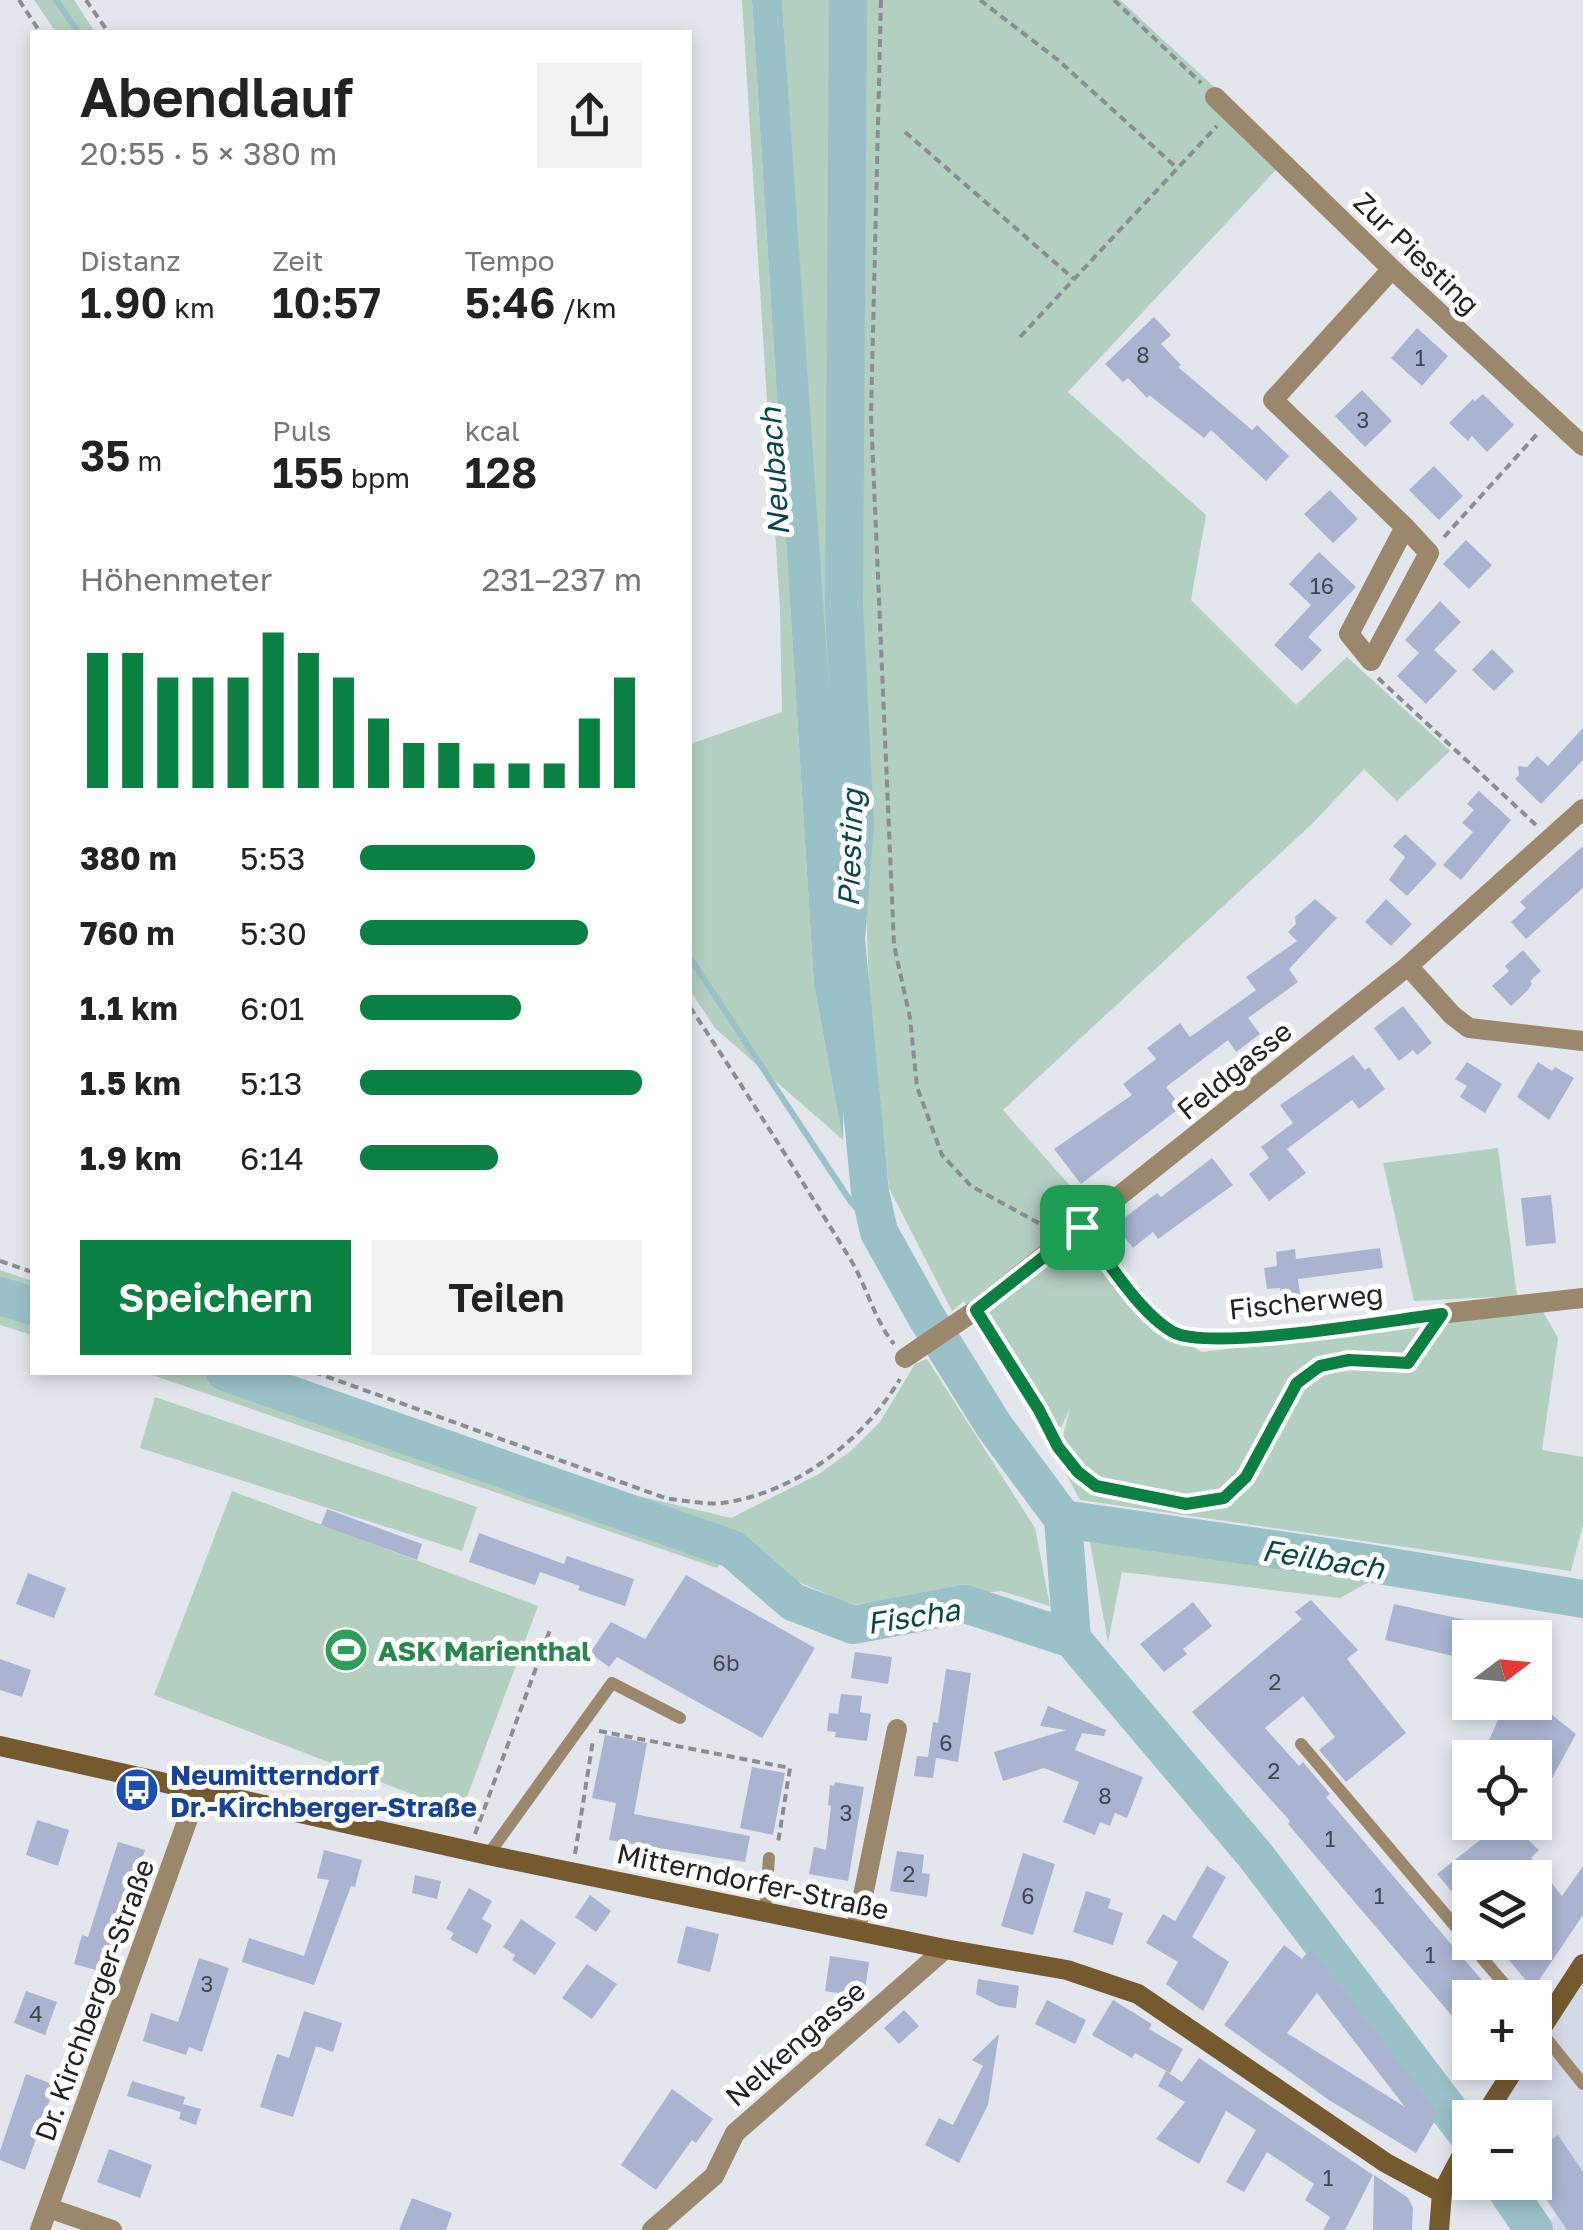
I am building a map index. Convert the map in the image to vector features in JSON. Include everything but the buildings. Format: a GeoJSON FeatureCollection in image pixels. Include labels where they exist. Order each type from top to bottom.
{"type":"FeatureCollection","features":[{"type":"Feature","properties":{"kind":"street","name":"Zur Piesting"},"geometry":{"type":"LineString","coordinates":[[1223,104],[1392,269],[1583,446]]}},
{"type":"Feature","properties":{"kind":"street"},"geometry":{"type":"LineString","coordinates":[[1392,269],[1273,400],[1405,528],[1429,553],[1371,661],[1350,634],[1405,528]]}},
{"type":"Feature","properties":{"kind":"street","name":"Feldgasse"},"geometry":{"type":"LineString","coordinates":[[914,1351],[969,1315],[1408,966],[1583,809]]}},
{"type":"Feature","properties":{"kind":"street"},"geometry":{"type":"LineString","coordinates":[[1408,966],[1452,1015],[1469,1028],[1583,1041]]}},
{"type":"Feature","properties":{"kind":"street","name":"Fischerweg"},"geometry":{"type":"LineString","coordinates":[[1445,1314],[1583,1298]]}},
{"type":"Feature","properties":{"kind":"street"},"geometry":{"type":"LineString","coordinates":[[856,1930],[897,1729]]}},
{"type":"Feature","properties":{"kind":"street","name":"Mitterndorfer-Straße"},"geometry":{"type":"LineString","coordinates":[[0,1746],[572,1872],[945,1950],[1067,1970],[1138,1994],[1386,2163],[1442,2193]]}},
{"type":"Feature","properties":{"kind":"street","name":"Dr. Kirchberger-Straße"},"geometry":{"type":"LineString","coordinates":[[40,2230],[199,1788]]}},
{"type":"Feature","properties":{"kind":"street","name":"Nelkengasse"},"geometry":{"type":"LineString","coordinates":[[652,2230],[714,2176],[735,2133],[945,1950]]}},
{"type":"Feature","properties":{"kind":"street"},"geometry":{"type":"LineString","coordinates":[[1552,2009],[1583,1964]]}},
{"type":"Feature","properties":{"kind":"street"},"geometry":{"type":"LineString","coordinates":[[1440,2230],[1442,2193],[1452,2174]]}},
{"type":"Feature","properties":{"kind":"street"},"geometry":{"type":"LineString","coordinates":[[49,2208],[112,2230]]}},
{"type":"Feature","properties":{"kind":"lane","name":"Fischerweg"},"geometry":{"type":"LineString","coordinates":[[1074,1233],[1154,1319],[1176,1334],[1200,1338],[1273,1335],[1445,1314]]}},
{"type":"Feature","properties":{"kind":"lane"},"geometry":{"type":"LineString","coordinates":[[479,1852],[612,1684],[680,1718]]}},
{"type":"Feature","properties":{"kind":"lane"},"geometry":{"type":"LineString","coordinates":[[1301,1744],[1501,1980]]}},
{"type":"Feature","properties":{"kind":"lane"},"geometry":{"type":"LineString","coordinates":[[764,1911],[769,1858]]}},
{"type":"Feature","properties":{"kind":"lane"},"geometry":{"type":"LineString","coordinates":[[1552,2048],[1583,2084]]}},
{"type":"Feature","properties":{"kind":"path"},"geometry":{"type":"LineString","coordinates":[[18,0],[39,30]]}},
{"type":"Feature","properties":{"kind":"path"},"geometry":{"type":"LineString","coordinates":[[86,0],[107,30]]}},
{"type":"Feature","properties":{"kind":"path"},"geometry":{"type":"LineString","coordinates":[[881,0],[872,415],[894,945],[910,1018],[917,1087],[942,1154],[971,1186],[1074,1233]]}},
{"type":"Feature","properties":{"kind":"path"},"geometry":{"type":"LineString","coordinates":[[980,0],[1058,60],[1177,168]]}},
{"type":"Feature","properties":{"kind":"path"},"geometry":{"type":"LineString","coordinates":[[1020,337],[1177,168],[1223,104],[1114,0]]}},
{"type":"Feature","properties":{"kind":"path"},"geometry":{"type":"LineString","coordinates":[[905,132],[1074,279]]}},
{"type":"Feature","properties":{"kind":"path"},"geometry":{"type":"LineString","coordinates":[[1429,553],[1551,418]]}},
{"type":"Feature","properties":{"kind":"path"},"geometry":{"type":"LineString","coordinates":[[1371,661],[1374,674],[1550,839]]}},
{"type":"Feature","properties":{"kind":"path"},"geometry":{"type":"LineString","coordinates":[[322,1375],[668,1498],[720,1503],[772,1490],[826,1460],[867,1427],[886,1404],[914,1351],[886,1335],[864,1282],[692,1010]]}},
{"type":"Feature","properties":{"kind":"path"},"geometry":{"type":"LineString","coordinates":[[0,1260],[30,1271]]}},
{"type":"Feature","properties":{"kind":"path"},"geometry":{"type":"LineString","coordinates":[[969,1315],[1039,1410],[1058,1447],[1078,1472],[1096,1486],[1186,1504],[1224,1498],[1246,1477],[1297,1383],[1320,1366],[1349,1360],[1408,1363],[1445,1314]]}},
{"type":"Feature","properties":{"kind":"path"},"geometry":{"type":"LineString","coordinates":[[479,1852],[550,1627]]}},
{"type":"Feature","properties":{"kind":"path"},"geometry":{"type":"LineString","coordinates":[[572,1872],[594,1730],[790,1768],[776,1856],[769,1858]]}},
{"type":"Feature","properties":{"kind":"shaded area"},"geometry":{"type":"Polygon","coordinates":[[[1583,1976],[1583,2230],[1542,2230],[1556,2215],[1545,2200],[1552,2200],[1552,2100],[1502,2100],[1516,2080],[1552,2080],[1552,2024],[1583,1976]]]}},
{"type":"Feature","properties":{"kind":"green space"},"geometry":{"type":"Polygon","coordinates":[[[34,0],[74,0],[94,30],[55,30],[34,0]]]}},
{"type":"Feature","properties":{"kind":"green space"},"geometry":{"type":"Polygon","coordinates":[[[742,0],[752,0],[814,985],[843,1140],[715,1028],[692,993],[692,743],[782,712],[780,609],[742,0]]]}},
{"type":"Feature","properties":{"kind":"green space"},"geometry":{"type":"Polygon","coordinates":[[[782,0],[1120,0],[1289,156],[1068,392],[1206,515],[1191,600],[1296,705],[1347,657],[1450,751],[1397,801],[1364,769],[1312,824],[1003,1110],[1087,1205],[1086,1247],[1142,1321],[1202,1352],[1542,1310],[1558,1338],[1542,1450],[1583,1457],[1583,1525],[1571,1571],[1080,1500],[1057,1457],[1070,1409],[1061,1427],[1031,1412],[964,1301],[952,1311],[889,1188],[870,1010],[864,861],[835,814],[782,0]]]}},
{"type":"Feature","properties":{"kind":"green space"},"geometry":{"type":"Polygon","coordinates":[[[1498,1148],[1517,1296],[1414,1301],[1383,1163],[1498,1148]]]}},
{"type":"Feature","properties":{"kind":"green space"},"geometry":{"type":"Polygon","coordinates":[[[0,1270],[30,1280],[30,1334],[0,1325],[0,1270]]]}},
{"type":"Feature","properties":{"kind":"green space"},"geometry":{"type":"Polygon","coordinates":[[[927,1359],[1035,1528],[1050,1606],[1001,1591],[850,1605],[781,1574],[737,1537],[717,1568],[152,1375],[291,1375],[630,1494],[731,1518],[819,1474],[852,1450],[880,1422],[915,1364],[927,1359]]]}},
{"type":"Feature","properties":{"kind":"green space"},"geometry":{"type":"Polygon","coordinates":[[[155,1397],[477,1507],[462,1551],[140,1448],[155,1397]]]}},
{"type":"Feature","properties":{"kind":"green space","name":"ASK Marienthal"},"geometry":{"type":"Polygon","coordinates":[[[232,1491],[538,1606],[461,1813],[154,1695],[232,1491]]]}},
{"type":"Feature","properties":{"kind":"green space"},"geometry":{"type":"Polygon","coordinates":[[[1088,1532],[1385,1573],[1340,1598],[1122,1572],[1108,1642],[1088,1532]]]}},
{"type":"Feature","properties":{"kind":"water"},"geometry":{"type":"Polygon","coordinates":[[[752,0],[782,0],[846,939],[843,1140],[814,985],[752,0]]]}},
{"type":"Feature","properties":{"kind":"waterway"},"geometry":{"type":"LineString","coordinates":[[56,0],[77,30]]}},
{"type":"Feature","properties":{"kind":"waterway","name":"Piesting"},"geometry":{"type":"LineString","coordinates":[[848,0],[844,606],[855,825],[846,939],[870,1192],[879,1232],[927,1318],[994,1426],[1063,1519],[1072,1639]]}},
{"type":"Feature","properties":{"kind":"waterway"},"geometry":{"type":"LineString","coordinates":[[692,961],[851,1202],[879,1232]]}},
{"type":"Feature","properties":{"kind":"waterway","name":"Fischa"},"geometry":{"type":"LineString","coordinates":[[0,1296],[30,1305]]}},
{"type":"Feature","properties":{"kind":"waterway","name":"Fischa"},"geometry":{"type":"LineString","coordinates":[[234,1375],[732,1549],[793,1602],[853,1625],[965,1604],[1072,1639],[1255,1855],[1452,2114]]}},
{"type":"Feature","properties":{"kind":"waterway","name":"Feilbach"},"geometry":{"type":"LineString","coordinates":[[1063,1519],[1583,1599]]}},
{"type":"Feature","properties":{"kind":"waterway","name":"Fischa"},"geometry":{"type":"LineString","coordinates":[[1513,2200],[1534,2230]]}},
{"type":"Feature","properties":{"kind":"place","name":"ASK Marienthal"},"geometry":{"type":"Point","coordinates":[346,1650]}},
{"type":"Feature","properties":{"kind":"place","name":"Neumitterndorf Dr.-Kirchberger-Straße"},"geometry":{"type":"Point","coordinates":[137,1790]}},
{"type":"Feature","properties":{"kind":"route"},"geometry":{"type":"LineString","coordinates":[[1082,1227],[1154,1319],[1176,1334],[1200,1338],[1273,1335],[1442,1314],[1408,1363],[1349,1360],[1320,1366],[1297,1383],[1246,1477],[1224,1498],[1186,1504],[1096,1486],[1078,1472],[1058,1447],[976,1310],[1082,1227]]}},
{"type":"Feature","properties":{"kind":"water label","name":"Neubach"},"geometry":{"type":"Point","coordinates":[774,472]}}]}
